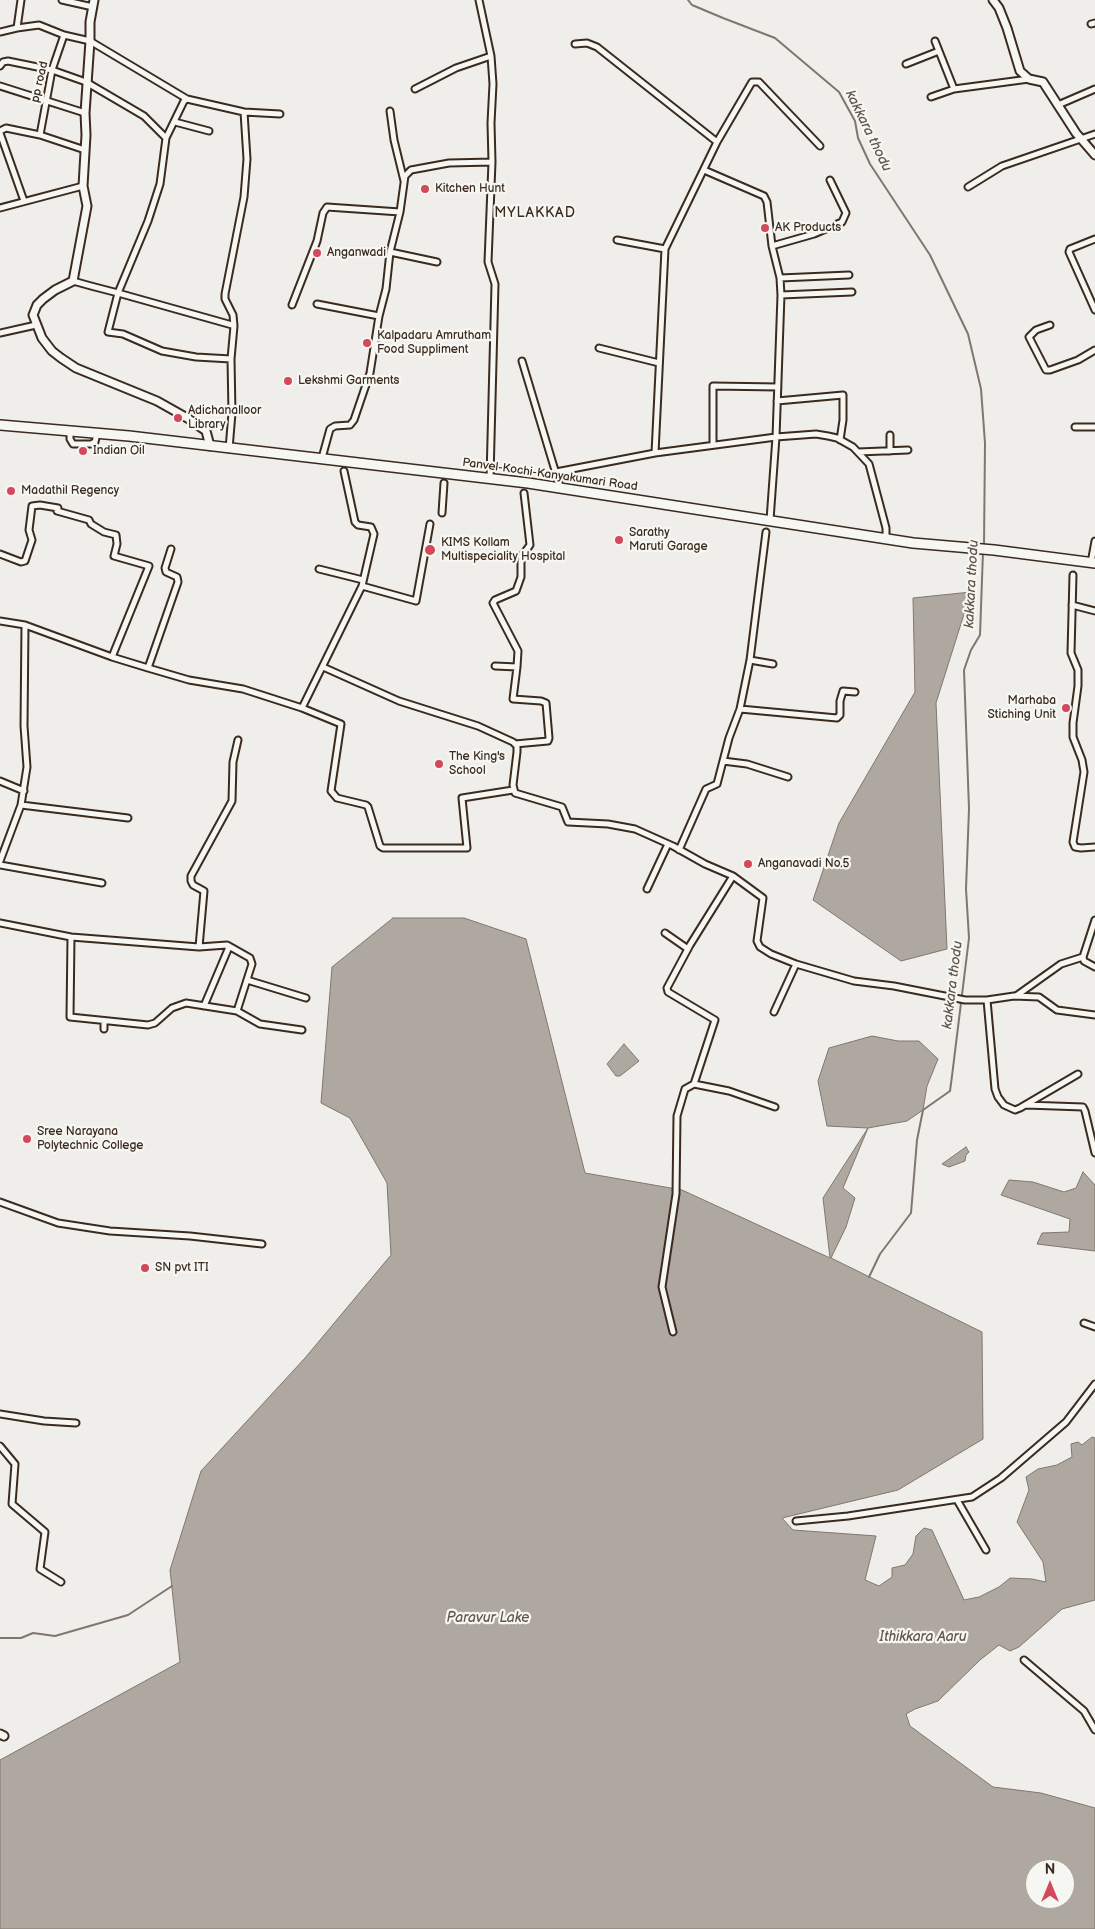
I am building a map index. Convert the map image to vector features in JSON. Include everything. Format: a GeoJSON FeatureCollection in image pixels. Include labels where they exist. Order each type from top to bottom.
{"type":"FeatureCollection","features":[{"type":"Feature","properties":{"kind":"highway","name":"Panvel-Kochi-Kanyakumari Road"},"geometry":{"type":"LineString","coordinates":[[0,425],[322,458],[490,478],[560,487],[886,538],[1093,563]]}},
{"type":"Feature","properties":{"kind":"street"},"geometry":{"type":"LineString","coordinates":[[18,28],[21,0]]}},
{"type":"Feature","properties":{"kind":"street"},"geometry":{"type":"LineString","coordinates":[[62,0],[93,4],[86,82],[83,186],[86,206],[73,281]]}},
{"type":"Feature","properties":{"kind":"street"},"geometry":{"type":"LineString","coordinates":[[479,0],[491,56],[493,84],[488,262],[495,284],[490,478]]}},
{"type":"Feature","properties":{"kind":"street"},"geometry":{"type":"LineString","coordinates":[[993,0],[999,8],[1007,28],[1020,70],[1029,79]]}},
{"type":"Feature","properties":{"kind":"street"},"geometry":{"type":"LineString","coordinates":[[0,32],[39,25],[64,35],[90,41],[187,99],[244,112],[280,114]]}},
{"type":"Feature","properties":{"kind":"street","name":"pp road"},"geometry":{"type":"LineString","coordinates":[[40,135],[52,70],[64,35]]}},
{"type":"Feature","properties":{"kind":"street"},"geometry":{"type":"LineString","coordinates":[[935,40],[954,90]]}},
{"type":"Feature","properties":{"kind":"street"},"geometry":{"type":"LineString","coordinates":[[575,44],[587,43],[596,47],[717,142]]}},
{"type":"Feature","properties":{"kind":"street"},"geometry":{"type":"LineString","coordinates":[[906,64],[939,51]]}},
{"type":"Feature","properties":{"kind":"street"},"geometry":{"type":"LineString","coordinates":[[415,89],[456,68],[491,56]]}},
{"type":"Feature","properties":{"kind":"street"},"geometry":{"type":"LineString","coordinates":[[0,66],[4,61],[8,61],[52,70],[86,82],[144,116],[166,138]]}},
{"type":"Feature","properties":{"kind":"street"},"geometry":{"type":"LineString","coordinates":[[931,97],[954,90],[1029,79],[1043,82],[1081,138],[1095,155]]}},
{"type":"Feature","properties":{"kind":"street"},"geometry":{"type":"LineString","coordinates":[[655,453],[665,249],[717,142],[752,82],[760,82],[820,146]]}},
{"type":"Feature","properties":{"kind":"street"},"geometry":{"type":"LineString","coordinates":[[0,86],[85,113]]}},
{"type":"Feature","properties":{"kind":"street"},"geometry":{"type":"LineString","coordinates":[[1058,105],[1095,89]]}},
{"type":"Feature","properties":{"kind":"street"},"geometry":{"type":"LineString","coordinates":[[187,99],[184,101],[166,138],[160,184],[148,221],[118,293],[108,332],[123,334],[162,351],[196,357],[232,359]]}},
{"type":"Feature","properties":{"kind":"street"},"geometry":{"type":"LineString","coordinates":[[390,111],[394,140],[404,181]]}},
{"type":"Feature","properties":{"kind":"street"},"geometry":{"type":"LineString","coordinates":[[229,449],[232,413],[234,326],[233,315],[225,299],[225,294],[244,197],[247,158],[244,112]]}},
{"type":"Feature","properties":{"kind":"street"},"geometry":{"type":"LineString","coordinates":[[175,122],[209,131]]}},
{"type":"Feature","properties":{"kind":"street"},"geometry":{"type":"LineString","coordinates":[[24,201],[0,132],[6,128],[40,135],[85,150]]}},
{"type":"Feature","properties":{"kind":"street"},"geometry":{"type":"LineString","coordinates":[[968,188],[1002,166],[1095,134]]}},
{"type":"Feature","properties":{"kind":"street"},"geometry":{"type":"LineString","coordinates":[[322,458],[330,429],[335,426],[350,425],[354,420],[370,373],[379,316],[386,289],[390,252],[400,212],[406,176],[411,170],[452,162],[492,162]]}},
{"type":"Feature","properties":{"kind":"street"},"geometry":{"type":"LineString","coordinates":[[704,170],[764,196],[767,200],[772,246],[780,278],[781,295],[778,401],[770,520]]}},
{"type":"Feature","properties":{"kind":"street"},"geometry":{"type":"LineString","coordinates":[[772,246],[814,234],[842,222],[846,213],[830,180]]}},
{"type":"Feature","properties":{"kind":"street"},"geometry":{"type":"LineString","coordinates":[[0,208],[83,186]]}},
{"type":"Feature","properties":{"kind":"street"},"geometry":{"type":"LineString","coordinates":[[292,305],[317,241],[323,213],[327,207],[400,212]]}},
{"type":"Feature","properties":{"kind":"street"},"geometry":{"type":"LineString","coordinates":[[1095,239],[1070,249],[1068,252],[1095,310]]}},
{"type":"Feature","properties":{"kind":"street"},"geometry":{"type":"LineString","coordinates":[[617,240],[665,249]]}},
{"type":"Feature","properties":{"kind":"street"},"geometry":{"type":"LineString","coordinates":[[390,252],[437,262]]}},
{"type":"Feature","properties":{"kind":"street"},"geometry":{"type":"LineString","coordinates":[[780,278],[849,275]]}},
{"type":"Feature","properties":{"kind":"street"},"geometry":{"type":"LineString","coordinates":[[210,446],[206,431],[189,419],[157,401],[76,368],[61,358],[46,344],[33,315],[37,305],[55,290],[73,281],[234,326]]}},
{"type":"Feature","properties":{"kind":"street"},"geometry":{"type":"LineString","coordinates":[[781,295],[852,292]]}},
{"type":"Feature","properties":{"kind":"street"},"geometry":{"type":"LineString","coordinates":[[316,304],[379,316]]}},
{"type":"Feature","properties":{"kind":"street"},"geometry":{"type":"LineString","coordinates":[[0,334],[36,325]]}},
{"type":"Feature","properties":{"kind":"street"},"geometry":{"type":"LineString","coordinates":[[1050,325],[1036,330],[1029,337],[1046,370],[1078,360],[1095,350]]}},
{"type":"Feature","properties":{"kind":"street"},"geometry":{"type":"LineString","coordinates":[[599,348],[659,363]]}},
{"type":"Feature","properties":{"kind":"street"},"geometry":{"type":"LineString","coordinates":[[522,361],[560,487]]}},
{"type":"Feature","properties":{"kind":"street"},"geometry":{"type":"LineString","coordinates":[[714,445],[714,386],[778,387]]}},
{"type":"Feature","properties":{"kind":"street"},"geometry":{"type":"LineString","coordinates":[[778,401],[844,395],[840,440]]}},
{"type":"Feature","properties":{"kind":"street"},"geometry":{"type":"LineString","coordinates":[[1075,427],[1095,427]]}},
{"type":"Feature","properties":{"kind":"street"},"geometry":{"type":"LineString","coordinates":[[556,472],[655,453],[776,437],[816,434],[840,440],[853,447],[869,464],[886,528],[886,538]]}},
{"type":"Feature","properties":{"kind":"street"},"geometry":{"type":"LineString","coordinates":[[890,435],[890,451]]}},
{"type":"Feature","properties":{"kind":"street"},"geometry":{"type":"LineString","coordinates":[[858,452],[908,450]]}},
{"type":"Feature","properties":{"kind":"street"},"geometry":{"type":"LineString","coordinates":[[302,708],[324,667],[363,583],[374,532],[371,527],[358,525],[355,522],[344,471]]}},
{"type":"Feature","properties":{"kind":"street"},"geometry":{"type":"LineString","coordinates":[[442,513],[444,483]]}},
{"type":"Feature","properties":{"kind":"street"},"geometry":{"type":"LineString","coordinates":[[324,667],[399,701],[478,726],[515,744],[545,742],[550,738],[546,703],[544,701],[513,699],[518,651],[492,602],[516,591],[521,577],[521,557],[530,545],[524,493]]}},
{"type":"Feature","properties":{"kind":"street"},"geometry":{"type":"LineString","coordinates":[[0,554],[22,562],[25,561],[32,540],[30,530],[32,506],[58,508],[57,511],[89,520],[91,524],[104,532],[116,535],[117,544],[114,556],[149,566],[112,657]]}},
{"type":"Feature","properties":{"kind":"street"},"geometry":{"type":"LineString","coordinates":[[320,569],[416,601],[430,524]]}},
{"type":"Feature","properties":{"kind":"street"},"geometry":{"type":"LineString","coordinates":[[679,850],[706,789],[717,784],[740,709],[750,660],[766,532]]}},
{"type":"Feature","properties":{"kind":"street"},"geometry":{"type":"LineString","coordinates":[[1093,563],[1095,541]]}},
{"type":"Feature","properties":{"kind":"street"},"geometry":{"type":"LineString","coordinates":[[148,668],[178,582],[177,577],[166,572],[165,568],[171,549]]}},
{"type":"Feature","properties":{"kind":"street"},"geometry":{"type":"LineString","coordinates":[[1073,575],[1071,653],[1078,670],[1073,737],[1082,760],[1084,772],[1072,842],[1075,847],[1095,847]]}},
{"type":"Feature","properties":{"kind":"street"},"geometry":{"type":"LineString","coordinates":[[1072,605],[1095,611]]}},
{"type":"Feature","properties":{"kind":"street"},"geometry":{"type":"LineString","coordinates":[[0,621],[25,625],[112,657],[189,680],[243,689],[302,708],[341,724],[331,791],[336,798],[366,804],[380,846],[383,848],[467,848],[462,798],[513,790]]}},
{"type":"Feature","properties":{"kind":"street"},"geometry":{"type":"LineString","coordinates":[[25,625],[24,726],[27,767],[21,805],[0,863],[102,883]]}},
{"type":"Feature","properties":{"kind":"street"},"geometry":{"type":"LineString","coordinates":[[750,660],[773,664]]}},
{"type":"Feature","properties":{"kind":"street"},"geometry":{"type":"LineString","coordinates":[[495,666],[517,667]]}},
{"type":"Feature","properties":{"kind":"street"},"geometry":{"type":"LineString","coordinates":[[740,709],[837,718],[840,714],[840,701],[843,691],[855,692]]}},
{"type":"Feature","properties":{"kind":"street"},"geometry":{"type":"LineString","coordinates":[[199,947],[204,891],[193,885],[191,876],[232,801],[233,762],[238,740]]}},
{"type":"Feature","properties":{"kind":"street"},"geometry":{"type":"LineString","coordinates":[[513,790],[518,752],[515,744]]}},
{"type":"Feature","properties":{"kind":"street"},"geometry":{"type":"LineString","coordinates":[[723,760],[747,764],[788,777]]}},
{"type":"Feature","properties":{"kind":"street"},"geometry":{"type":"LineString","coordinates":[[0,781],[24,791]]}},
{"type":"Feature","properties":{"kind":"street"},"geometry":{"type":"LineString","coordinates":[[513,790],[518,795],[562,807],[568,822],[608,824],[635,829],[732,876],[763,898],[757,944],[771,954],[796,964],[854,981],[894,986],[954,999],[988,1000],[1016,996],[1039,997],[1060,1011],[1095,1015]]}},
{"type":"Feature","properties":{"kind":"street"},"geometry":{"type":"LineString","coordinates":[[21,805],[128,818]]}},
{"type":"Feature","properties":{"kind":"street"},"geometry":{"type":"LineString","coordinates":[[647,889],[668,844]]}},
{"type":"Feature","properties":{"kind":"street"},"geometry":{"type":"LineString","coordinates":[[694,1084],[715,1020],[667,990],[688,949],[732,876]]}},
{"type":"Feature","properties":{"kind":"street"},"geometry":{"type":"LineString","coordinates":[[1095,920],[1083,957],[1084,961],[1095,967]]}},
{"type":"Feature","properties":{"kind":"street"},"geometry":{"type":"LineString","coordinates":[[0,923],[71,937],[209,948],[223,944],[251,960],[252,964],[237,1011]]}},
{"type":"Feature","properties":{"kind":"street"},"geometry":{"type":"LineString","coordinates":[[665,933],[688,949]]}},
{"type":"Feature","properties":{"kind":"street"},"geometry":{"type":"LineString","coordinates":[[71,937],[70,1018],[148,1025],[155,1023],[172,1008],[186,1003],[237,1011],[260,1024],[302,1030]]}},
{"type":"Feature","properties":{"kind":"street"},"geometry":{"type":"LineString","coordinates":[[204,1006],[229,947]]}},
{"type":"Feature","properties":{"kind":"street"},"geometry":{"type":"LineString","coordinates":[[1016,996],[1061,964],[1083,957]]}},
{"type":"Feature","properties":{"kind":"street"},"geometry":{"type":"LineString","coordinates":[[774,1012],[796,964]]}},
{"type":"Feature","properties":{"kind":"street"},"geometry":{"type":"LineString","coordinates":[[247,980],[306,998]]}},
{"type":"Feature","properties":{"kind":"street"},"geometry":{"type":"LineString","coordinates":[[988,1000],[995,1089],[1004,1105],[1015,1110],[1078,1074]]}},
{"type":"Feature","properties":{"kind":"street"},"geometry":{"type":"LineString","coordinates":[[104,1021],[104,1029]]}},
{"type":"Feature","properties":{"kind":"street"},"geometry":{"type":"LineString","coordinates":[[673,1332],[662,1287],[676,1194],[678,1116],[685,1089],[694,1084],[729,1091],[775,1107]]}},
{"type":"Feature","properties":{"kind":"street"},"geometry":{"type":"LineString","coordinates":[[1026,1105],[1083,1108],[1095,1153]]}},
{"type":"Feature","properties":{"kind":"street"},"geometry":{"type":"LineString","coordinates":[[0,1202],[58,1223],[110,1231],[190,1236],[262,1244]]}},
{"type":"Feature","properties":{"kind":"street"},"geometry":{"type":"LineString","coordinates":[[1084,1322],[1095,1328]]}},
{"type":"Feature","properties":{"kind":"street"},"geometry":{"type":"LineString","coordinates":[[796,1521],[848,1516],[972,1497],[1001,1478],[1066,1422],[1095,1384]]}},
{"type":"Feature","properties":{"kind":"street"},"geometry":{"type":"LineString","coordinates":[[0,1414],[44,1421],[76,1423]]}},
{"type":"Feature","properties":{"kind":"street"},"geometry":{"type":"LineString","coordinates":[[0,1446],[15,1464],[12,1504],[45,1532],[40,1569],[61,1582]]}},
{"type":"Feature","properties":{"kind":"street"},"geometry":{"type":"LineString","coordinates":[[957,1500],[986,1550]]}},
{"type":"Feature","properties":{"kind":"street"},"geometry":{"type":"LineString","coordinates":[[1024,1660],[1084,1711],[1095,1730]]}},
{"type":"Feature","properties":{"kind":"water"},"geometry":{"type":"Polygon","coordinates":[[[971,592],[936,703],[947,949],[901,961],[813,900],[839,823],[915,692],[913,598],[971,592]]]}},
{"type":"Feature","properties":{"kind":"water","name":"Paravur Lake"},"geometry":{"type":"Polygon","coordinates":[[[393,918],[464,918],[526,939],[585,1173],[682,1190],[830,1258],[823,1198],[868,1128],[843,1188],[855,1198],[846,1227],[831,1258],[982,1332],[983,1439],[898,1490],[782,1518],[793,1530],[876,1536],[865,1580],[879,1586],[892,1577],[892,1568],[905,1565],[913,1554],[916,1536],[924,1528],[932,1530],[964,1600],[979,1597],[999,1587],[1010,1578],[1046,1582],[1043,1562],[1017,1522],[1029,1490],[1026,1477],[1038,1469],[1057,1465],[1072,1457],[1071,1444],[1078,1442],[1082,1445],[1092,1437],[1095,1438],[1095,1600],[1062,1609],[1019,1647],[1010,1651],[999,1645],[980,1660],[938,1701],[906,1714],[910,1726],[993,1787],[1041,1793],[1095,1808],[1095,1929],[0,1929],[0,1760],[180,1662],[170,1570],[201,1471],[305,1358],[391,1255],[387,1183],[350,1118],[321,1103],[332,967],[393,918]]]}},
{"type":"Feature","properties":{"kind":"water"},"geometry":{"type":"Polygon","coordinates":[[[872,1036],[898,1041],[919,1041],[938,1059],[927,1086],[923,1110],[907,1121],[868,1128],[827,1126],[818,1081],[829,1048],[872,1036]]]}},
{"type":"Feature","properties":{"kind":"water"},"geometry":{"type":"Polygon","coordinates":[[[624,1044],[639,1061],[620,1076],[616,1076],[607,1064],[624,1044]]]}},
{"type":"Feature","properties":{"kind":"water"},"geometry":{"type":"Polygon","coordinates":[[[966,1147],[969,1152],[966,1155],[965,1161],[949,1167],[942,1164],[966,1147]]]}},
{"type":"Feature","properties":{"kind":"water"},"geometry":{"type":"Polygon","coordinates":[[[1083,1172],[1095,1185],[1095,1251],[1037,1244],[1042,1233],[1069,1232],[1070,1219],[1001,1195],[1009,1180],[1033,1182],[1064,1192],[1076,1188],[1083,1172]]]}},
{"type":"Feature","properties":{"kind":"waterway","name":"kakkara thodu"},"geometry":{"type":"LineString","coordinates":[[688,0],[692,5],[775,38],[839,92],[855,121],[858,138],[870,164],[930,255],[968,334],[981,389],[985,443],[984,545]]}},
{"type":"Feature","properties":{"kind":"waterway","name":"kakkara thodu"},"geometry":{"type":"LineString","coordinates":[[869,1277],[880,1254],[911,1213],[917,1140],[923,1110],[950,1091],[969,938],[966,889],[969,809],[964,670],[971,650],[980,635],[983,552]]}},
{"type":"Feature","properties":{"kind":"waterway"},"geometry":{"type":"LineString","coordinates":[[0,1638],[21,1638],[33,1633],[55,1636],[128,1615],[172,1586]]}},
{"type":"Feature","properties":{"kind":"place","name":"Kitchen Hunt"},"geometry":{"type":"Point","coordinates":[425,189]}},
{"type":"Feature","properties":{"kind":"place","name":"AK Products"},"geometry":{"type":"Point","coordinates":[765,228]}},
{"type":"Feature","properties":{"kind":"place","name":"Anganwadi"},"geometry":{"type":"Point","coordinates":[317,253]}},
{"type":"Feature","properties":{"kind":"place","name":"Kalpadaru Amrutham Food Suppliment"},"geometry":{"type":"Point","coordinates":[367,343]}},
{"type":"Feature","properties":{"kind":"place","name":"Lekshmi Garments"},"geometry":{"type":"Point","coordinates":[288,381]}},
{"type":"Feature","properties":{"kind":"place","name":"Adichanalloor Library"},"geometry":{"type":"Point","coordinates":[178,418]}},
{"type":"Feature","properties":{"kind":"place","name":"Indian Oil"},"geometry":{"type":"Point","coordinates":[83,451]}},
{"type":"Feature","properties":{"kind":"place","name":"Madathil Regency"},"geometry":{"type":"Point","coordinates":[11,491]}},
{"type":"Feature","properties":{"kind":"place","name":"Sarathy Maruti Garage"},"geometry":{"type":"Point","coordinates":[619,540]}},
{"type":"Feature","properties":{"kind":"place","name":"KIMS Kollam Multispeciality Hospital"},"geometry":{"type":"Point","coordinates":[430,550]}},
{"type":"Feature","properties":{"kind":"place","name":"Marhaba Stiching Unit"},"geometry":{"type":"Point","coordinates":[1066,708]}},
{"type":"Feature","properties":{"kind":"place","name":"The King's School"},"geometry":{"type":"Point","coordinates":[439,764]}},
{"type":"Feature","properties":{"kind":"place","name":"Anganavadi No.5"},"geometry":{"type":"Point","coordinates":[748,864]}},
{"type":"Feature","properties":{"kind":"place","name":"Sree Narayana Polytechnic College"},"geometry":{"type":"Point","coordinates":[27,1139]}},
{"type":"Feature","properties":{"kind":"place","name":"SN pvt ITI"},"geometry":{"type":"Point","coordinates":[145,1268]}},
{"type":"Feature","properties":{"kind":"district","name":"MYLAKKAD"},"geometry":{"type":"Point","coordinates":[535,213]}},
{"type":"Feature","properties":{"kind":"water label","name":"Ithikkara Aaru"},"geometry":{"type":"Point","coordinates":[923,1637]}}]}
